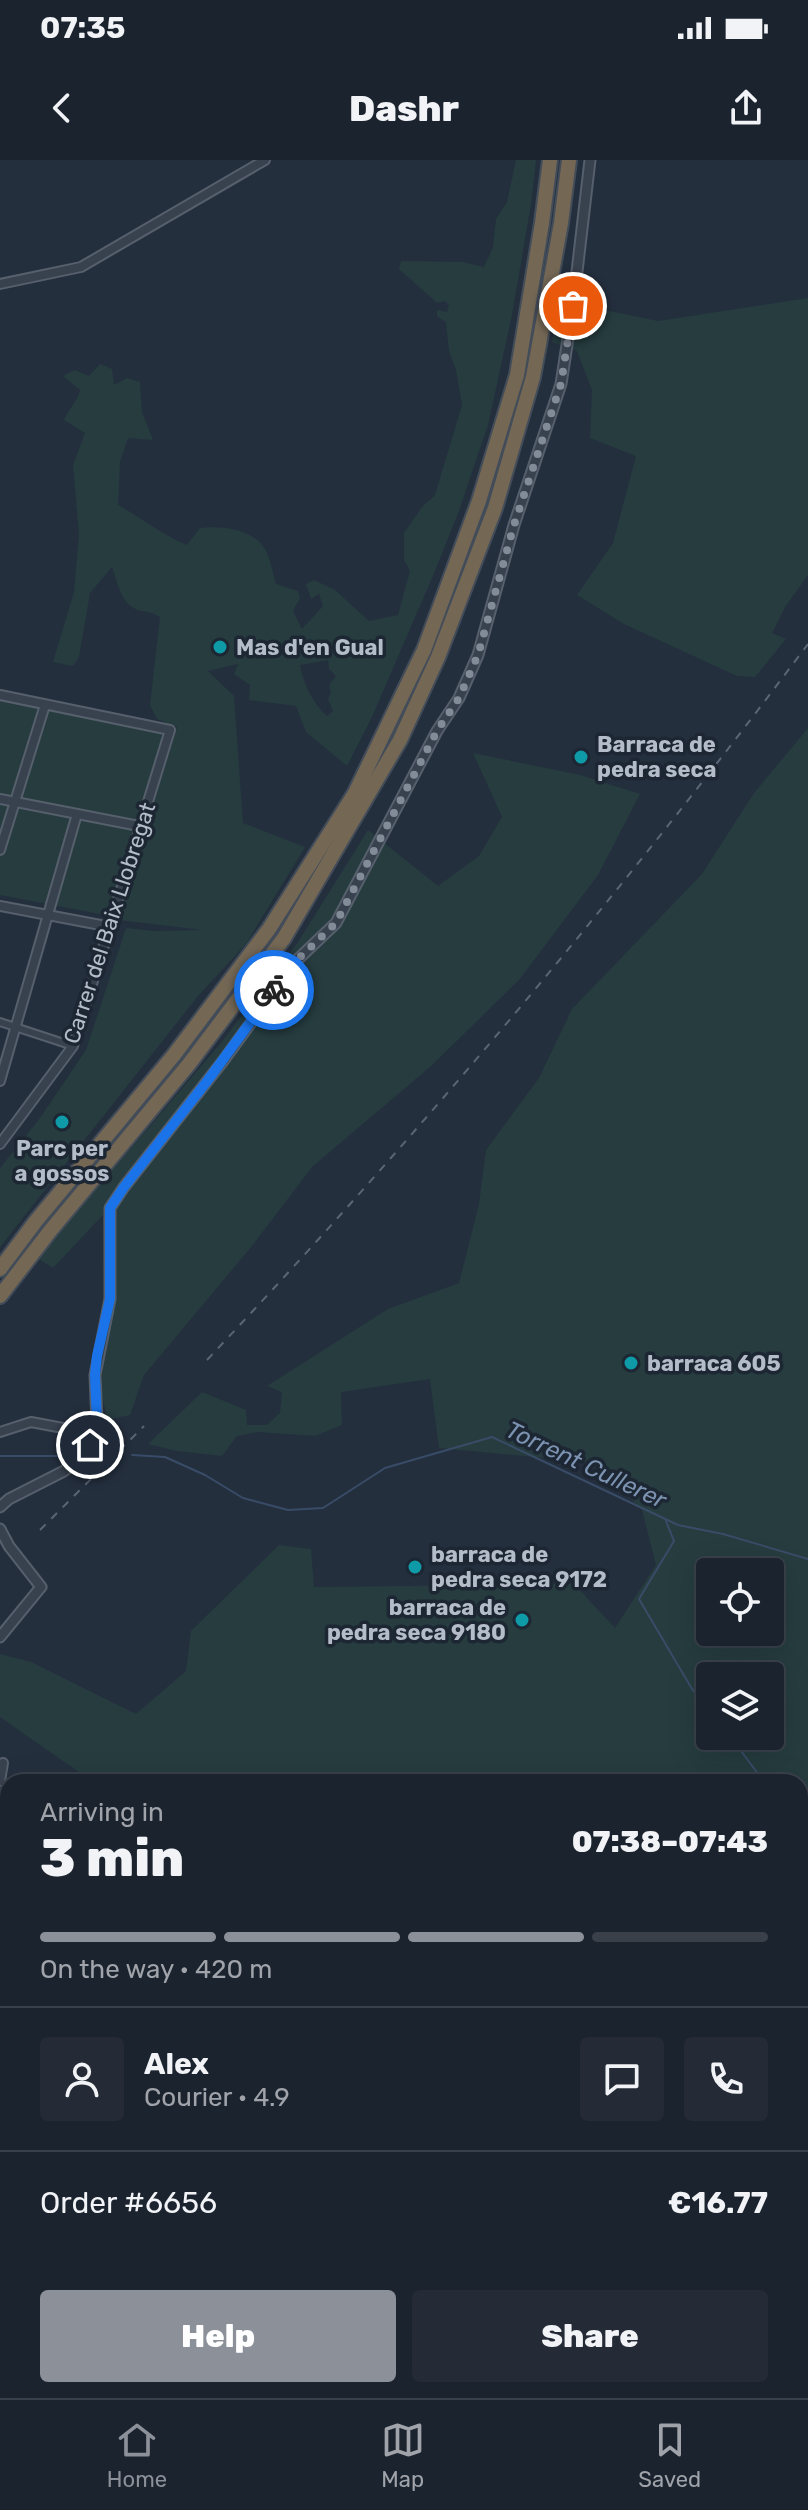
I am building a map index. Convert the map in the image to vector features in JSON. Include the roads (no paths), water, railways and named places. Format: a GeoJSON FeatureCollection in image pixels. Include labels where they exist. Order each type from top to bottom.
{"type":"FeatureCollection","features":[{"type":"Feature","properties":{"kind":"highway"},"geometry":{"type":"LineString","coordinates":[[0,1269],[174,1055],[260,942],[355,793],[424,650],[479,501],[517,375],[550,160]]}},
{"type":"Feature","properties":{"kind":"highway"},"geometry":{"type":"LineString","coordinates":[[0,1296],[189,1064],[284,938],[400,740],[438,657],[495,508],[533,377],[561,223],[569,160]]}},
{"type":"Feature","properties":{"kind":"street"},"geometry":{"type":"LineString","coordinates":[[0,284],[81,267],[265,160]]}},
{"type":"Feature","properties":{"kind":"street"},"geometry":{"type":"LineString","coordinates":[[0,1507],[71,1465],[90,1445],[95,1434],[96,1365],[110,1299],[110,1208],[296,961],[336,923],[437,731],[459,698],[478,655],[514,525],[561,384],[590,160]]}},
{"type":"Feature","properties":{"kind":"street"},"geometry":{"type":"LineString","coordinates":[[0,695],[45,705],[0,850]]}},
{"type":"Feature","properties":{"kind":"street","name":"Carrer del Baix Llobregat"},"geometry":{"type":"LineString","coordinates":[[0,1144],[73,1046],[170,730],[45,705]]}},
{"type":"Feature","properties":{"kind":"street"},"geometry":{"type":"LineString","coordinates":[[0,799],[139,826]]}},
{"type":"Feature","properties":{"kind":"street"},"geometry":{"type":"LineString","coordinates":[[0,1081],[77,814]]}},
{"type":"Feature","properties":{"kind":"street"},"geometry":{"type":"LineString","coordinates":[[0,906],[111,927]]}},
{"type":"Feature","properties":{"kind":"street"},"geometry":{"type":"LineString","coordinates":[[0,1022],[73,1046]]}},
{"type":"Feature","properties":{"kind":"street"},"geometry":{"type":"LineString","coordinates":[[0,1432],[31,1422],[95,1434]]}},
{"type":"Feature","properties":{"kind":"street"},"geometry":{"type":"LineString","coordinates":[[0,1529],[9,1546],[41,1587],[0,1637]]}},
{"type":"Feature","properties":{"kind":"street"},"geometry":{"type":"LineString","coordinates":[[1,1774],[3,1763]]}},
{"type":"Feature","properties":{"kind":"waterway","name":"Torrent Cullerer"},"geometry":{"type":"LineString","coordinates":[[132,1455],[165,1457],[205,1475],[243,1498],[288,1510],[323,1508],[385,1468],[492,1437],[678,1525],[723,1534],[808,1559]]}},
{"type":"Feature","properties":{"kind":"waterway","name":"Torrent Cullerer"},"geometry":{"type":"LineString","coordinates":[[0,1456],[73,1456]]}},
{"type":"Feature","properties":{"kind":"waterway","name":"Torrent Cullerer"},"geometry":{"type":"LineString","coordinates":[[90,1456],[102,1456]]}},
{"type":"Feature","properties":{"kind":"waterway"},"geometry":{"type":"LineString","coordinates":[[666,1521],[674,1541],[639,1599],[696,1694]]}},
{"type":"Feature","properties":{"kind":"waterway"},"geometry":{"type":"LineString","coordinates":[[740,1750],[758,1774]]}},
{"type":"Feature","properties":{"kind":"railway"},"geometry":{"type":"LineString","coordinates":[[207,1360],[365,1187],[518,1010],[665,829],[808,644]]}},
{"type":"Feature","properties":{"kind":"railway"},"geometry":{"type":"LineString","coordinates":[[40,1530],[144,1426]]}},
{"type":"Feature","properties":{"kind":"place","name":"Mas d'en Gual"},"geometry":{"type":"Point","coordinates":[220,647]}},
{"type":"Feature","properties":{"kind":"place","name":"Barraca de pedra seca"},"geometry":{"type":"Point","coordinates":[581,757]}},
{"type":"Feature","properties":{"kind":"place","name":"Parc per a gossos"},"geometry":{"type":"Point","coordinates":[62,1122]}},
{"type":"Feature","properties":{"kind":"place","name":"barraca 605"},"geometry":{"type":"Point","coordinates":[631,1363]}},
{"type":"Feature","properties":{"kind":"place","name":"barraca de pedra seca 9172"},"geometry":{"type":"Point","coordinates":[415,1567]}},
{"type":"Feature","properties":{"kind":"place","name":"barraca de pedra seca 9180"},"geometry":{"type":"Point","coordinates":[522,1620]}}]}
